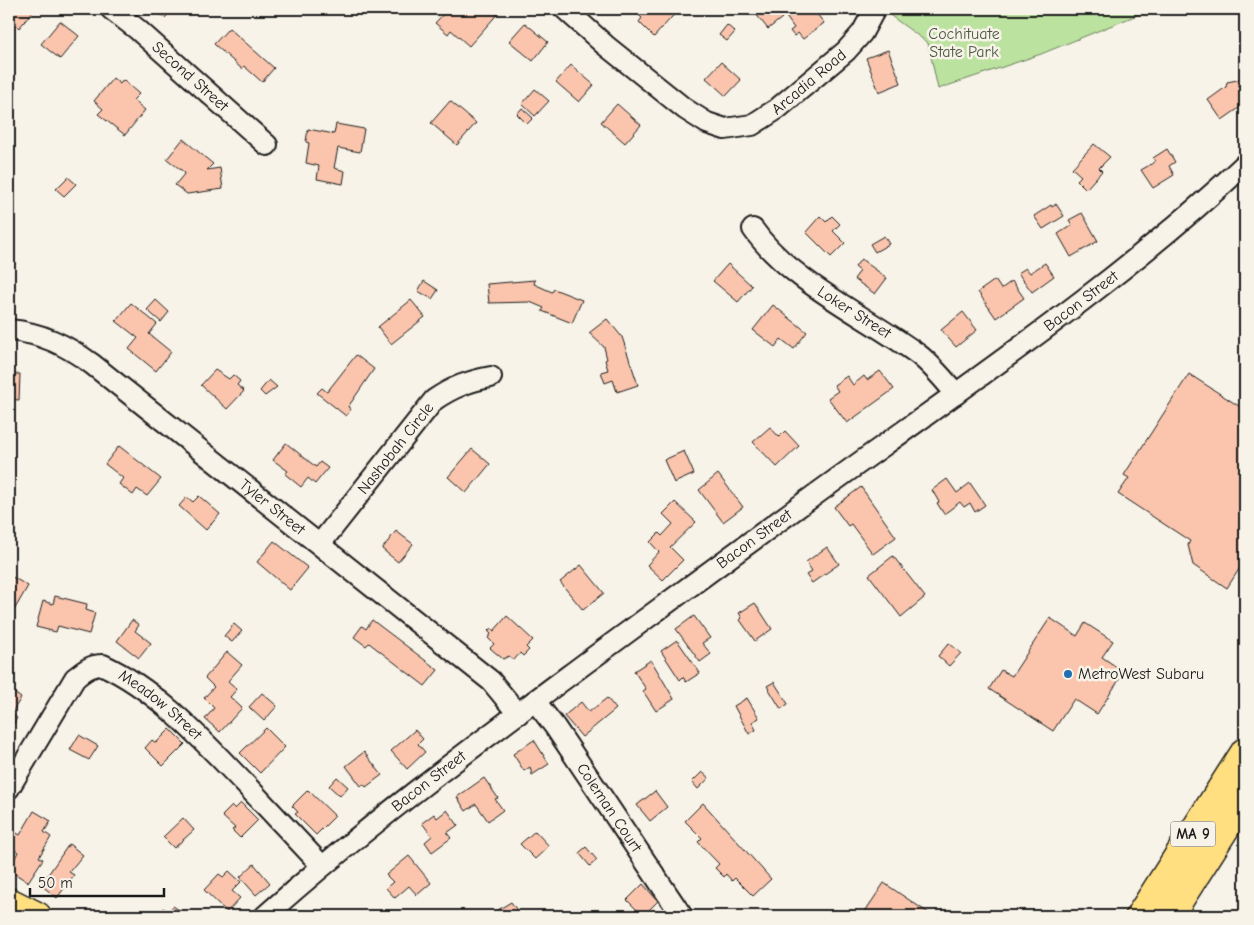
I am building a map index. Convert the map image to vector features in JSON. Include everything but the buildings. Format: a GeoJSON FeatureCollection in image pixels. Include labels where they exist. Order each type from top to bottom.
{"type":"FeatureCollection","features":[{"type":"Feature","properties":{"kind":"main road","name":"MA 9"},"geometry":{"type":"LineString","coordinates":[[1140,916],[1245,752]]}},
{"type":"Feature","properties":{"kind":"main road","name":"MA 9"},"geometry":{"type":"LineString","coordinates":[[1169,916],[1245,796]]}},
{"type":"Feature","properties":{"kind":"main road"},"geometry":{"type":"LineString","coordinates":[[9,902],[36,916]]}},
{"type":"Feature","properties":{"kind":"street","name":"Second Street"},"geometry":{"type":"LineString","coordinates":[[111,9],[138,29],[267,146]]}},
{"type":"Feature","properties":{"kind":"street","name":"Arcadia Road"},"geometry":{"type":"LineString","coordinates":[[565,9],[605,45],[685,109],[707,123],[725,129],[752,124],[777,109],[846,51],[862,33],[875,9]]}},
{"type":"Feature","properties":{"kind":"street","name":"Bacon Street"},"geometry":{"type":"LineString","coordinates":[[265,916],[322,866],[415,790],[956,394],[1145,252],[1245,164]]}},
{"type":"Feature","properties":{"kind":"street","name":"Loker Street"},"geometry":{"type":"LineString","coordinates":[[753,230],[768,247],[798,273],[925,360],[956,394]]}},
{"type":"Feature","properties":{"kind":"street","name":"Tyler Street"},"geometry":{"type":"LineString","coordinates":[[9,330],[38,334],[57,341],[75,351],[491,681],[518,714]]}},
{"type":"Feature","properties":{"kind":"street","name":"Nashobah Circle"},"geometry":{"type":"LineString","coordinates":[[320,544],[434,400],[450,388],[470,381],[491,377]]}},
{"type":"Feature","properties":{"kind":"street","name":"Meadow Street"},"geometry":{"type":"LineString","coordinates":[[9,788],[75,678],[94,665],[103,665],[147,693],[195,733],[283,822],[322,866]]}},
{"type":"Feature","properties":{"kind":"street","name":"Coleman Court"},"geometry":{"type":"LineString","coordinates":[[535,701],[555,727],[682,916]]}},
{"type":"Feature","properties":{"kind":"green space","name":"Cochituate State Park"},"geometry":{"type":"Polygon","coordinates":[[[886,9],[1152,9],[1041,54],[938,89],[928,43],[891,16],[886,9]]]}},
{"type":"Feature","properties":{"kind":"place","name":"MetroWest Subaru"},"geometry":{"type":"Point","coordinates":[1068,674]}}]}
